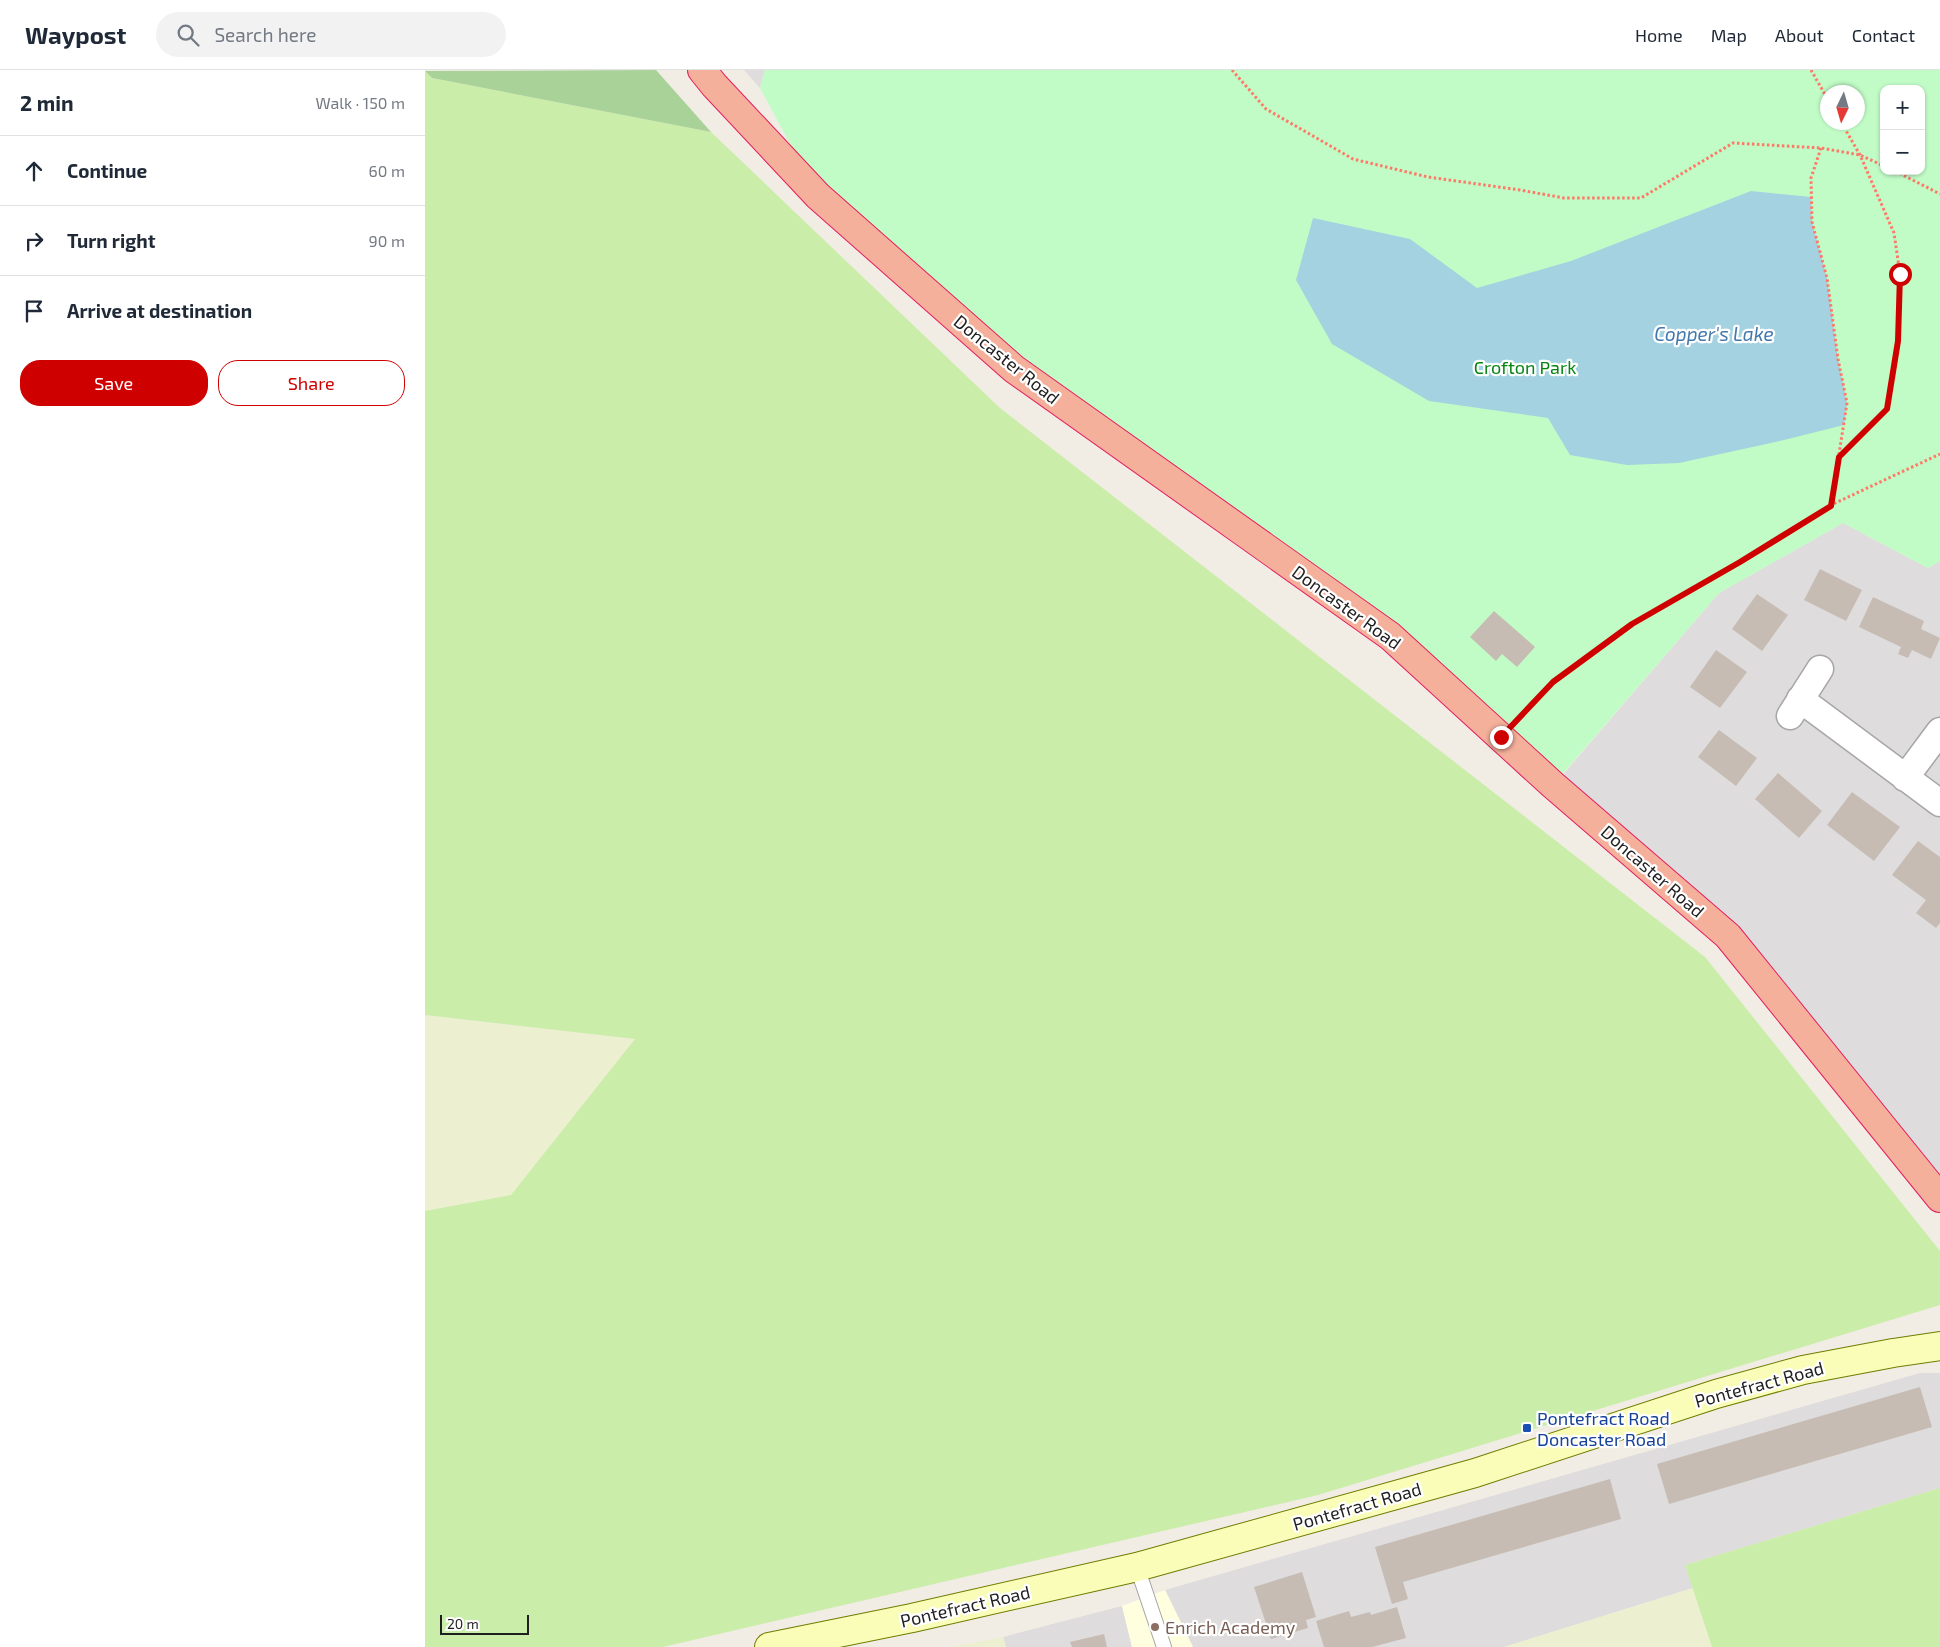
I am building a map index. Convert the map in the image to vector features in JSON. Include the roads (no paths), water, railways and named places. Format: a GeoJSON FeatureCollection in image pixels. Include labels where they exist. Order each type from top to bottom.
{"type":"FeatureCollection","features":[{"type":"Feature","properties":{"kind":"highway","name":"Doncaster Road"},"geometry":{"type":"LineString","coordinates":[[702,70],[713,85],[818,196],[1014,369],[1390,636],[1553,785],[1728,936],[1940,1198]]}},
{"type":"Feature","properties":{"kind":"main road","name":"Pontefract Road"},"geometry":{"type":"LineString","coordinates":[[769,1647],[912,1618],[1137,1567],[1475,1473],[1716,1394],[1830,1365],[1893,1352],[1940,1346]]}},
{"type":"Feature","properties":{"kind":"street"},"geometry":{"type":"LineString","coordinates":[[1820,669],[1795,708],[1905,778],[1940,803]]}},
{"type":"Feature","properties":{"kind":"street"},"geometry":{"type":"LineString","coordinates":[[1905,778],[1940,731]]}},
{"type":"Feature","properties":{"kind":"lane"},"geometry":{"type":"LineString","coordinates":[[1137,1567],[1164,1647]]}},
{"type":"Feature","properties":{"kind":"water","name":"Copper's Lake"},"geometry":{"type":"Polygon","coordinates":[[[1751,191],[1811,197],[1812,222],[1827,278],[1838,359],[1847,403],[1844,425],[1679,463],[1627,465],[1570,455],[1548,418],[1429,401],[1332,344],[1296,280],[1313,218],[1410,239],[1477,288],[1571,261],[1751,191]]]}},
{"type":"Feature","properties":{"kind":"place","name":"Pontefract Road Doncaster Road"},"geometry":{"type":"Point","coordinates":[1527,1428]}},
{"type":"Feature","properties":{"kind":"place","name":"Enrich Academy"},"geometry":{"type":"Point","coordinates":[1155,1627]}},
{"type":"Feature","properties":{"kind":"park label","name":"Crofton Park"},"geometry":{"type":"Point","coordinates":[1525,367]}}]}
